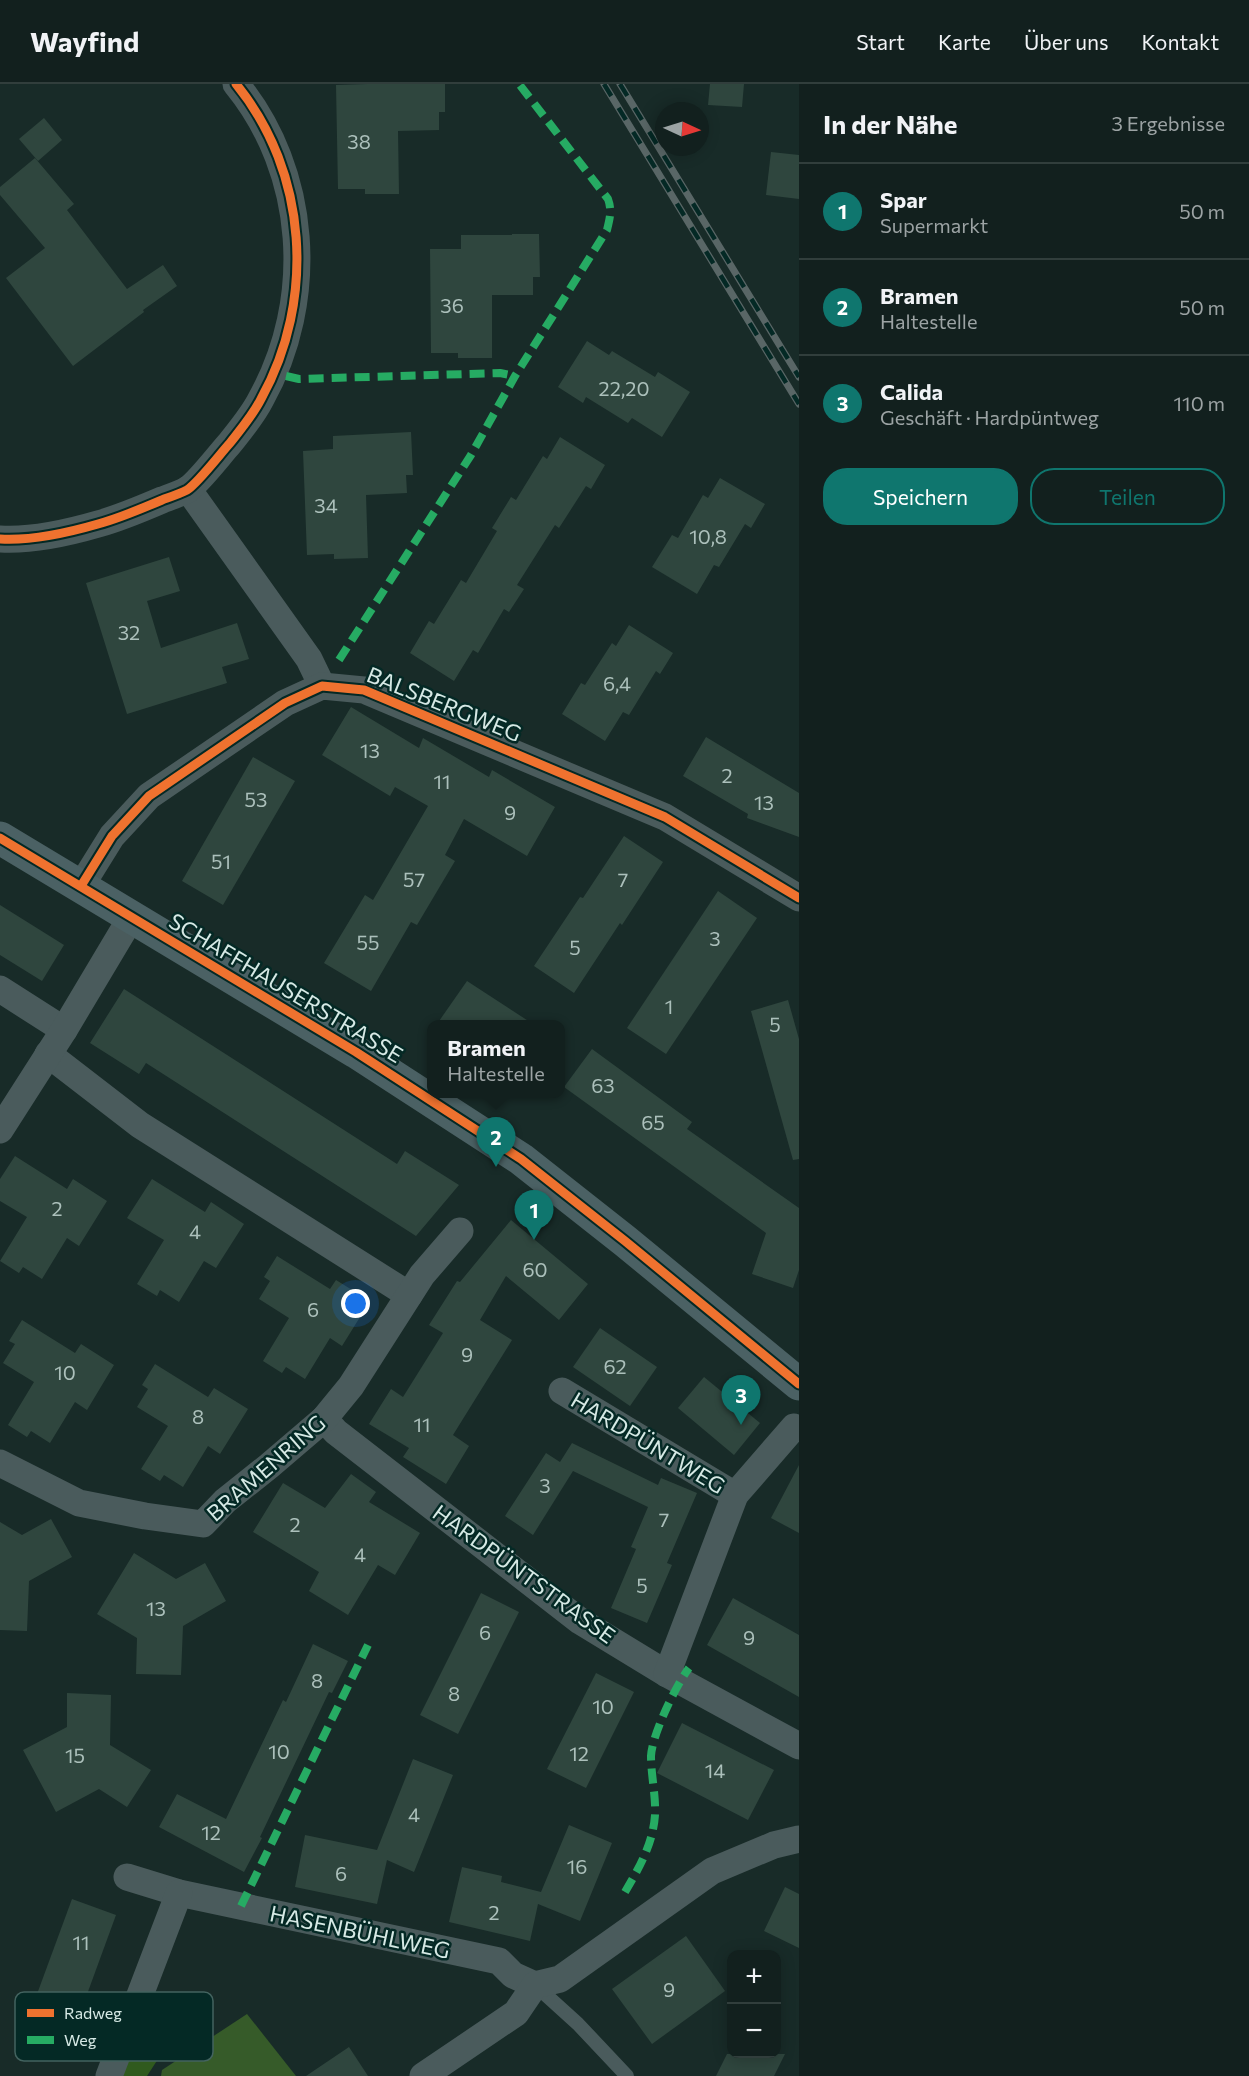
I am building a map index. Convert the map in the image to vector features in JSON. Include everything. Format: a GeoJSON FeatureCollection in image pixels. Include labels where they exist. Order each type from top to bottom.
{"type":"FeatureCollection","features":[{"type":"Feature","properties":{"kind":"main road","name":"SCHAFFHAUSERSTRASSE"},"geometry":{"type":"LineString","coordinates":[[0,838],[356,1052],[521,1159],[625,1240],[799,1384]]}},
{"type":"Feature","properties":{"kind":"street"},"geometry":{"type":"LineString","coordinates":[[0,539],[41,537],[76,531],[119,518],[188,489],[232,440],[260,401],[272,378],[289,330],[298,276],[294,215],[286,180],[272,144],[259,117],[236,84]]}},
{"type":"Feature","properties":{"kind":"street"},"geometry":{"type":"LineString","coordinates":[[81,886],[112,836],[149,796],[285,703],[322,686],[309,659],[188,489]]}},
{"type":"Feature","properties":{"kind":"street","name":"BALSBERGWEG"},"geometry":{"type":"LineString","coordinates":[[322,686],[364,690],[665,817],[799,898]]}},
{"type":"Feature","properties":{"kind":"street"},"geometry":{"type":"LineString","coordinates":[[0,1130],[64,1030],[132,916]]}},
{"type":"Feature","properties":{"kind":"street"},"geometry":{"type":"LineString","coordinates":[[0,990],[64,1030]]}},
{"type":"Feature","properties":{"kind":"street"},"geometry":{"type":"LineString","coordinates":[[48,1054],[140,1125],[409,1295]]}},
{"type":"Feature","properties":{"kind":"street","name":"BRAMENRING"},"geometry":{"type":"LineString","coordinates":[[0,1463],[79,1503],[203,1524],[225,1501],[324,1419],[351,1386],[422,1275],[459,1231]]}},
{"type":"Feature","properties":{"kind":"street","name":"HARDPÜNTWEG"},"geometry":{"type":"LineString","coordinates":[[562,1391],[735,1495]]}},
{"type":"Feature","properties":{"kind":"street","name":"HARDPÜNTSTRASSE"},"geometry":{"type":"LineString","coordinates":[[324,1419],[336,1432],[580,1621],[667,1674],[799,1746]]}},
{"type":"Feature","properties":{"kind":"street","name":"HARDPÜNTWEG"},"geometry":{"type":"LineString","coordinates":[[667,1674],[735,1495],[794,1427]]}},
{"type":"Feature","properties":{"kind":"street"},"geometry":{"type":"LineString","coordinates":[[423,2076],[516,2013],[535,1985],[560,1979],[712,1871],[774,1845],[799,1839]]}},
{"type":"Feature","properties":{"kind":"street","name":"HASENBÜHLWEG"},"geometry":{"type":"LineString","coordinates":[[127,1877],[179,1893],[499,1961],[513,1975],[535,1985]]}},
{"type":"Feature","properties":{"kind":"street"},"geometry":{"type":"LineString","coordinates":[[141,1992],[179,1893]]}},
{"type":"Feature","properties":{"kind":"street"},"geometry":{"type":"LineString","coordinates":[[109,2076],[115,2061]]}},
{"type":"Feature","properties":{"kind":"lane"},"geometry":{"type":"LineString","coordinates":[[535,1985],[578,2024],[627,2076]]}},
{"type":"Feature","properties":{"kind":"green space"},"geometry":{"type":"Polygon","coordinates":[[[247,2014],[296,2076],[161,2076],[162,2070],[176,2061],[213,2061],[213,2036],[247,2014]]]}},
{"type":"Feature","properties":{"kind":"green space"},"geometry":{"type":"Polygon","coordinates":[[[121,2061],[157,2061],[147,2076],[115,2076],[121,2061]]]}},
{"type":"Feature","properties":{"kind":"building"},"geometry":{"type":"Polygon","coordinates":[[[445,84],[445,112],[439,112],[439,130],[398,131],[399,194],[365,194],[365,189],[338,189],[336,85],[445,84]]]}},
{"type":"Feature","properties":{"kind":"building"},"geometry":{"type":"Polygon","coordinates":[[[710,84],[744,84],[742,107],[709,105],[710,84]]]}},
{"type":"Feature","properties":{"kind":"building"},"geometry":{"type":"Polygon","coordinates":[[[44,118],[62,140],[38,161],[19,139],[44,118]]]}},
{"type":"Feature","properties":{"kind":"building"},"geometry":{"type":"Polygon","coordinates":[[[771,152],[799,155],[799,199],[766,195],[771,152]]]}},
{"type":"Feature","properties":{"kind":"building"},"geometry":{"type":"Polygon","coordinates":[[[35,158],[74,204],[67,210],[127,289],[163,265],[177,286],[73,366],[6,278],[45,248],[0,195],[0,187],[35,158]]]}},
{"type":"Feature","properties":{"kind":"building"},"geometry":{"type":"Polygon","coordinates":[[[539,234],[540,277],[533,277],[533,295],[492,295],[492,358],[458,358],[458,353],[431,353],[430,249],[461,249],[461,235],[539,234]]]}},
{"type":"Feature","properties":{"kind":"building"},"geometry":{"type":"Polygon","coordinates":[[[587,341],[609,355],[612,351],[655,377],[658,372],[690,392],[662,437],[632,418],[628,423],[586,397],[583,403],[558,387],[587,341]]]}},
{"type":"Feature","properties":{"kind":"building"},"geometry":{"type":"Polygon","coordinates":[[[411,432],[413,475],[406,475],[407,493],[366,495],[368,558],[334,559],[334,554],[307,555],[303,451],[333,449],[333,436],[411,432]]]}},
{"type":"Feature","properties":{"kind":"building"},"geometry":{"type":"Polygon","coordinates":[[[560,437],[605,465],[591,489],[586,486],[559,528],[555,525],[517,585],[524,589],[509,612],[504,609],[478,653],[473,650],[454,681],[410,653],[429,621],[434,624],[461,580],[466,583],[497,531],[492,528],[511,497],[516,500],[543,456],[547,459],[560,437]]]}},
{"type":"Feature","properties":{"kind":"building"},"geometry":{"type":"Polygon","coordinates":[[[720,478],[765,504],[751,528],[745,524],[719,567],[714,565],[697,594],[652,567],[672,535],[678,538],[703,495],[708,498],[720,478]]]}},
{"type":"Feature","properties":{"kind":"building"},"geometry":{"type":"Polygon","coordinates":[[[169,557],[180,591],[147,601],[161,648],[237,623],[249,659],[222,667],[227,683],[127,714],[86,583],[169,557]]]}},
{"type":"Feature","properties":{"kind":"building"},"geometry":{"type":"Polygon","coordinates":[[[629,625],[673,653],[660,674],[656,671],[629,715],[623,712],[605,741],[562,714],[581,683],[585,685],[612,643],[616,646],[629,625]]]}},
{"type":"Feature","properties":{"kind":"building"},"geometry":{"type":"Polygon","coordinates":[[[351,707],[419,748],[423,738],[489,777],[492,770],[555,807],[527,856],[464,819],[445,855],[455,861],[417,925],[411,922],[371,991],[324,963],[365,895],[373,900],[428,806],[395,787],[390,796],[322,755],[351,707]]]}},
{"type":"Feature","properties":{"kind":"building"},"geometry":{"type":"Polygon","coordinates":[[[706,737],[799,793],[799,837],[747,818],[748,814],[683,776],[706,737]]]}},
{"type":"Feature","properties":{"kind":"building"},"geometry":{"type":"Polygon","coordinates":[[[253,757],[295,781],[223,905],[182,881],[253,757]]]}},
{"type":"Feature","properties":{"kind":"building"},"geometry":{"type":"Polygon","coordinates":[[[624,836],[663,862],[574,993],[534,966],[624,836]]]}},
{"type":"Feature","properties":{"kind":"building"},"geometry":{"type":"Polygon","coordinates":[[[718,891],[757,918],[666,1054],[627,1028],[718,891]]]}},
{"type":"Feature","properties":{"kind":"building"},"geometry":{"type":"Polygon","coordinates":[[[0,905],[64,945],[42,981],[0,955],[0,905]]]}},
{"type":"Feature","properties":{"kind":"building"},"geometry":{"type":"Polygon","coordinates":[[[467,981],[527,1020],[440,1020],[467,981]]]}},
{"type":"Feature","properties":{"kind":"building"},"geometry":{"type":"Polygon","coordinates":[[[124,989],[397,1164],[405,1151],[459,1185],[416,1236],[146,1063],[139,1074],[90,1043],[124,989]]]}},
{"type":"Feature","properties":{"kind":"building"},"geometry":{"type":"Polygon","coordinates":[[[788,1000],[799,1039],[799,1159],[793,1160],[751,1011],[788,1000]]]}},
{"type":"Feature","properties":{"kind":"building"},"geometry":{"type":"Polygon","coordinates":[[[592,1049],[692,1122],[687,1129],[799,1208],[799,1270],[793,1288],[752,1274],[766,1233],[565,1086],[592,1049]]]}},
{"type":"Feature","properties":{"kind":"building"},"geometry":{"type":"Polygon","coordinates":[[[15,1156],[67,1189],[73,1179],[107,1201],[79,1246],[67,1238],[42,1279],[23,1267],[19,1273],[0,1261],[27,1217],[0,1201],[0,1179],[15,1156]]]}},
{"type":"Feature","properties":{"kind":"building"},"geometry":{"type":"Polygon","coordinates":[[[152,1179],[205,1212],[211,1202],[244,1224],[216,1268],[204,1261],[179,1302],[160,1290],[157,1296],[137,1284],[164,1240],[127,1218],[152,1179]]]}},
{"type":"Feature","properties":{"kind":"building"},"geometry":{"type":"Polygon","coordinates":[[[511,1220],[588,1284],[559,1320],[506,1276],[480,1320],[512,1340],[453,1435],[469,1446],[446,1484],[403,1457],[409,1448],[369,1424],[391,1389],[403,1397],[443,1333],[429,1325],[457,1281],[460,1282],[511,1220]]]}},
{"type":"Feature","properties":{"kind":"building"},"geometry":{"type":"Polygon","coordinates":[[[277,1256],[330,1289],[336,1280],[370,1301],[342,1346],[330,1338],[305,1379],[286,1367],[282,1373],[263,1361],[289,1318],[259,1299],[270,1281],[264,1277],[277,1256]]]}},
{"type":"Feature","properties":{"kind":"building"},"geometry":{"type":"Polygon","coordinates":[[[22,1320],[75,1353],[81,1344],[114,1365],[87,1410],[75,1402],[50,1443],[31,1431],[27,1437],[8,1425],[34,1382],[3,1363],[15,1344],[9,1341],[22,1320]]]}},
{"type":"Feature","properties":{"kind":"building"},"geometry":{"type":"Polygon","coordinates":[[[600,1328],[657,1367],[630,1406],[573,1367],[600,1328]]]}},
{"type":"Feature","properties":{"kind":"building"},"geometry":{"type":"Polygon","coordinates":[[[155,1364],[208,1397],[214,1388],[248,1409],[220,1454],[208,1446],[183,1487],[164,1475],[160,1481],[141,1469],[168,1426],[137,1407],[148,1389],[142,1385],[155,1364]]]}},
{"type":"Feature","properties":{"kind":"building"},"geometry":{"type":"Polygon","coordinates":[[[704,1377],[760,1423],[734,1455],[678,1408],[704,1377]]]}},
{"type":"Feature","properties":{"kind":"building"},"geometry":{"type":"Polygon","coordinates":[[[572,1443],[658,1485],[661,1478],[697,1493],[667,1563],[672,1565],[647,1623],[611,1608],[636,1549],[631,1547],[648,1507],[573,1471],[533,1535],[505,1516],[546,1453],[560,1462],[572,1443]]]}},
{"type":"Feature","properties":{"kind":"building"},"geometry":{"type":"Polygon","coordinates":[[[799,1465],[799,1533],[771,1518],[799,1465]]]}},
{"type":"Feature","properties":{"kind":"building"},"geometry":{"type":"Polygon","coordinates":[[[351,1474],[376,1492],[369,1502],[420,1533],[395,1575],[378,1565],[348,1615],[309,1591],[319,1572],[253,1532],[283,1483],[325,1508],[351,1474]]]}},
{"type":"Feature","properties":{"kind":"building"},"geometry":{"type":"Polygon","coordinates":[[[51,1519],[72,1557],[29,1581],[27,1631],[0,1630],[0,1522],[22,1535],[51,1519]]]}},
{"type":"Feature","properties":{"kind":"building"},"geometry":{"type":"Polygon","coordinates":[[[134,1553],[176,1579],[205,1563],[226,1601],[183,1626],[181,1675],[136,1674],[137,1638],[97,1614],[134,1553]]]}},
{"type":"Feature","properties":{"kind":"building"},"geometry":{"type":"Polygon","coordinates":[[[481,1593],[519,1612],[458,1734],[420,1715],[481,1593]]]}},
{"type":"Feature","properties":{"kind":"building"},"geometry":{"type":"Polygon","coordinates":[[[733,1598],[799,1635],[799,1697],[707,1645],[733,1598]]]}},
{"type":"Feature","properties":{"kind":"building"},"geometry":{"type":"Polygon","coordinates":[[[313,1644],[348,1661],[332,1693],[329,1692],[244,1872],[159,1827],[177,1794],[226,1819],[283,1700],[286,1702],[313,1644]]]}},
{"type":"Feature","properties":{"kind":"building"},"geometry":{"type":"Polygon","coordinates":[[[596,1673],[634,1692],[586,1788],[547,1769],[596,1673]]]}},
{"type":"Feature","properties":{"kind":"building"},"geometry":{"type":"Polygon","coordinates":[[[67,1693],[111,1695],[110,1745],[151,1770],[127,1807],[99,1789],[56,1812],[23,1750],[67,1727],[67,1693]]]}},
{"type":"Feature","properties":{"kind":"building"},"geometry":{"type":"Polygon","coordinates":[[[682,1723],[774,1770],[748,1820],[657,1773],[682,1723]]]}},
{"type":"Feature","properties":{"kind":"building"},"geometry":{"type":"Polygon","coordinates":[[[413,1759],[453,1775],[414,1872],[387,1860],[377,1904],[295,1887],[305,1835],[377,1850],[413,1759]]]}},
{"type":"Feature","properties":{"kind":"building"},"geometry":{"type":"Polygon","coordinates":[[[569,1825],[612,1843],[580,1921],[538,1904],[530,1941],[449,1922],[462,1867],[502,1876],[501,1882],[541,1892],[569,1825]]]}},
{"type":"Feature","properties":{"kind":"building"},"geometry":{"type":"Polygon","coordinates":[[[785,1887],[799,1894],[799,1948],[764,1931],[785,1887]]]}},
{"type":"Feature","properties":{"kind":"building"},"geometry":{"type":"Polygon","coordinates":[[[72,1899],[116,1915],[88,1992],[38,1992],[72,1899]]]}},
{"type":"Feature","properties":{"kind":"building"},"geometry":{"type":"Polygon","coordinates":[[[686,1936],[725,1991],[652,2044],[612,1989],[686,1936]]]}},
{"type":"Feature","properties":{"kind":"building"},"geometry":{"type":"Polygon","coordinates":[[[349,2047],[368,2076],[306,2076],[349,2047]]]}},
{"type":"Feature","properties":{"kind":"building"},"geometry":{"type":"Polygon","coordinates":[[[727,2054],[727,2058],[781,2058],[781,2054],[785,2054],[774,2076],[716,2076],[727,2054]]]}},
{"type":"Feature","properties":{"kind":"railway"},"geometry":{"type":"LineString","coordinates":[[604,84],[799,404]]}},
{"type":"Feature","properties":{"kind":"railway"},"geometry":{"type":"LineString","coordinates":[[620,84],[799,377]]}},
{"type":"Feature","properties":{"kind":"marked path"},"geometry":{"type":"LineString","coordinates":[[339,660],[471,455],[515,376],[607,230],[610,214],[608,199],[519,84]]}},
{"type":"Feature","properties":{"kind":"marked path"},"geometry":{"type":"LineString","coordinates":[[286,376],[299,379],[500,373],[515,376]]}},
{"type":"Feature","properties":{"kind":"marked path"},"geometry":{"type":"LineString","coordinates":[[241,1906],[368,1645]]}},
{"type":"Feature","properties":{"kind":"marked path"},"geometry":{"type":"LineString","coordinates":[[625,1892],[644,1855],[654,1826],[652,1747],[660,1723],[689,1668]]}},
{"type":"Feature","properties":{"kind":"cycle path"},"geometry":{"type":"LineString","coordinates":[[0,539],[37,538],[106,522],[187,490],[230,443],[261,399],[279,361],[290,320],[296,279],[296,237],[290,196],[278,156],[260,119],[236,84]]}},
{"type":"Feature","properties":{"kind":"cycle path"},"geometry":{"type":"LineString","coordinates":[[81,886],[112,836],[149,796],[285,703],[322,686],[364,690],[665,817],[799,898]]}},
{"type":"Feature","properties":{"kind":"cycle path"},"geometry":{"type":"LineString","coordinates":[[0,838],[356,1052],[521,1159],[799,1384]]}},
{"type":"Feature","properties":{"kind":"place","name":"Bramen"},"geometry":{"type":"Point","coordinates":[496,1167]}},
{"type":"Feature","properties":{"kind":"place","name":"Spar"},"geometry":{"type":"Point","coordinates":[534,1240]}},
{"type":"Feature","properties":{"kind":"place","name":"Calida"},"geometry":{"type":"Point","coordinates":[741,1425]}}]}
